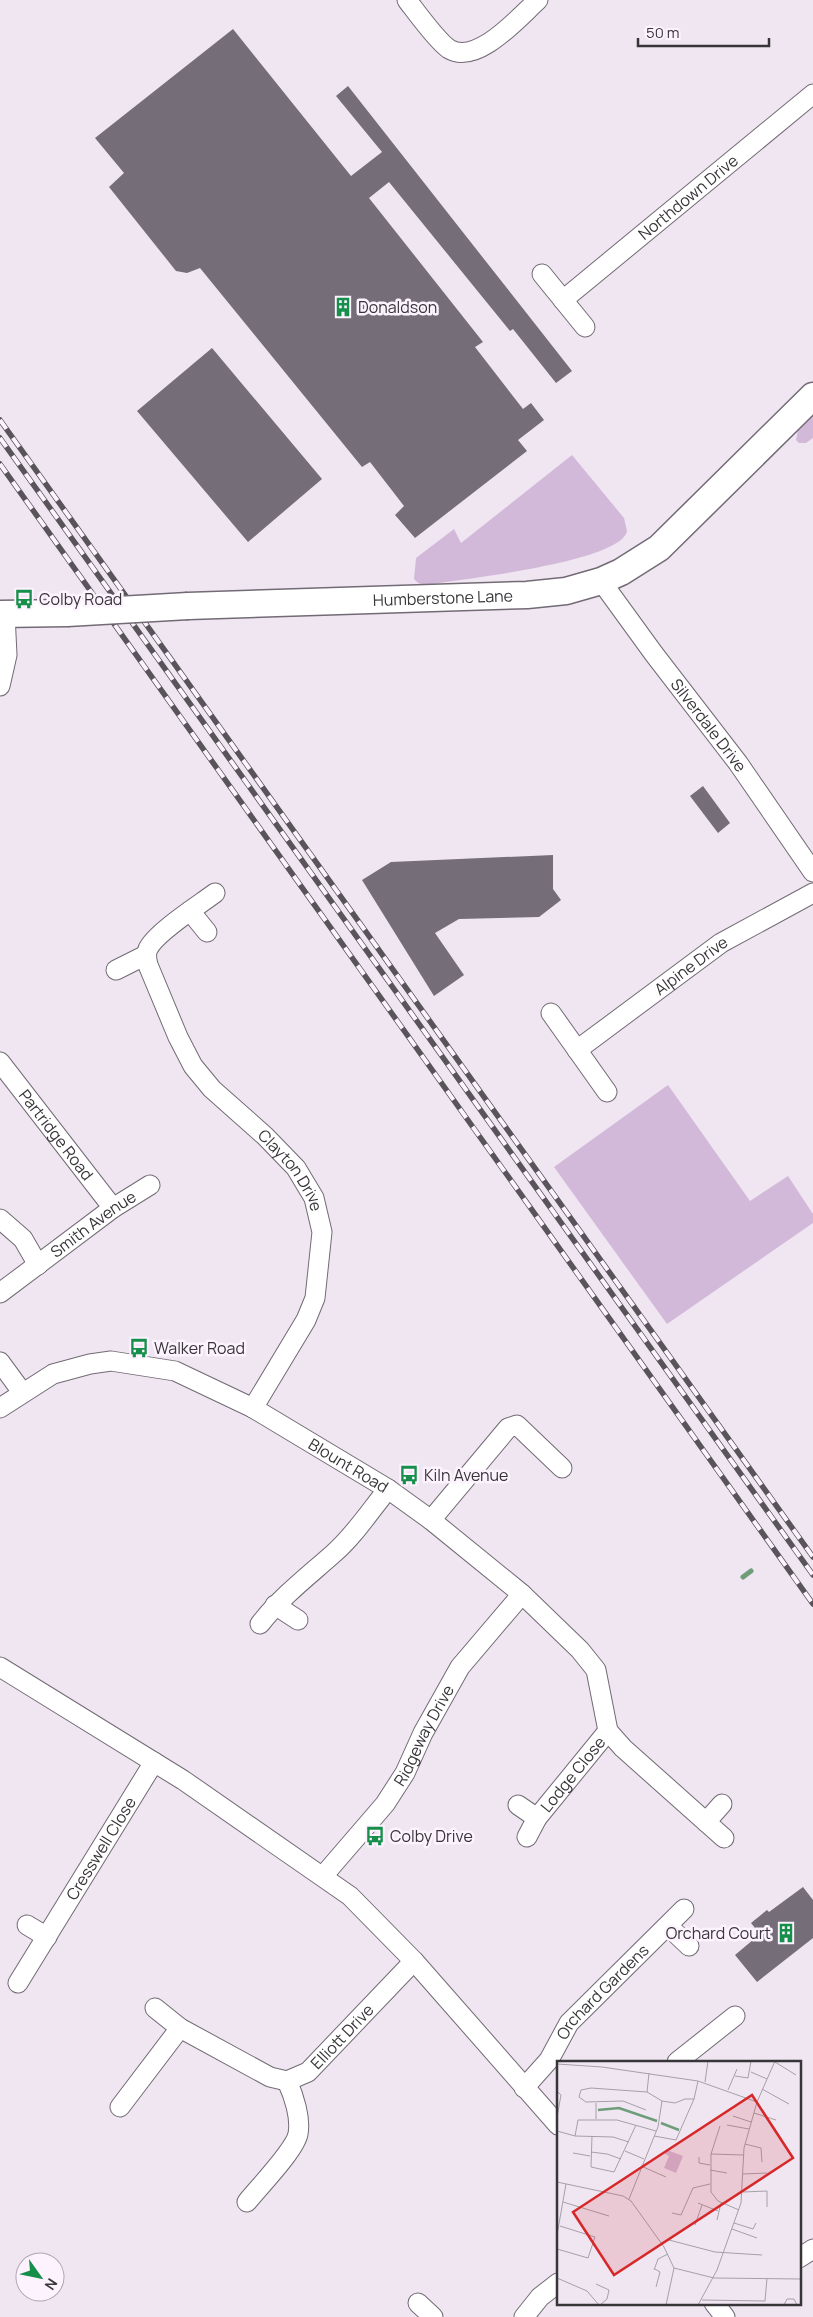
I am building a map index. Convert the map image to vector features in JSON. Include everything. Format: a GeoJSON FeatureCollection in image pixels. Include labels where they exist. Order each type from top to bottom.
{"type":"FeatureCollection","features":[{"type":"Feature","properties":{"kind":"street"},"geometry":{"type":"LineString","coordinates":[[407,0],[450,50],[463,54],[490,43],[538,0]]}},
{"type":"Feature","properties":{"kind":"street","name":"Northdown Drive"},"geometry":{"type":"LineString","coordinates":[[563,300],[813,94]]}},
{"type":"Feature","properties":{"kind":"street"},"geometry":{"type":"LineString","coordinates":[[542,274],[585,327]]}},
{"type":"Feature","properties":{"kind":"street","name":"Humberstone Lane"},"geometry":{"type":"LineString","coordinates":[[2,614],[527,595],[566,591],[601,581],[621,572],[659,548],[813,396]]}},
{"type":"Feature","properties":{"kind":"street","name":"Silverdale Drive"},"geometry":{"type":"LineString","coordinates":[[601,581],[738,763],[813,872]]}},
{"type":"Feature","properties":{"kind":"street"},"geometry":{"type":"LineString","coordinates":[[0,686],[7,655],[2,614]]}},
{"type":"Feature","properties":{"kind":"street"},"geometry":{"type":"LineString","coordinates":[[116,970],[146,955],[148,947],[160,936],[215,893]]}},
{"type":"Feature","properties":{"kind":"street","name":"Alpine Drive"},"geometry":{"type":"LineString","coordinates":[[577,1050],[721,943],[813,893]]}},
{"type":"Feature","properties":{"kind":"street"},"geometry":{"type":"LineString","coordinates":[[190,911],[207,932]]}},
{"type":"Feature","properties":{"kind":"street","name":"Clayton Drive"},"geometry":{"type":"LineString","coordinates":[[146,955],[178,1037],[193,1066],[212,1089],[265,1136],[296,1168],[314,1198],[322,1232],[315,1298],[306,1320],[253,1408]]}},
{"type":"Feature","properties":{"kind":"street"},"geometry":{"type":"LineString","coordinates":[[551,1013],[607,1092]]}},
{"type":"Feature","properties":{"kind":"street","name":"Partridge Road"},"geometry":{"type":"LineString","coordinates":[[0,1062],[113,1208]]}},
{"type":"Feature","properties":{"kind":"street","name":"Smith Avenue"},"geometry":{"type":"LineString","coordinates":[[0,1294],[113,1208],[150,1185]]}},
{"type":"Feature","properties":{"kind":"street","name":"Smith Avenue"},"geometry":{"type":"LineString","coordinates":[[0,1219],[23,1239],[38,1265]]}},
{"type":"Feature","properties":{"kind":"street","name":"Blount Road"},"geometry":{"type":"LineString","coordinates":[[0,1408],[22,1392],[53,1374],[111,1360],[175,1371],[253,1408],[388,1489],[431,1520],[522,1594],[580,1650],[596,1670],[608,1731]]}},
{"type":"Feature","properties":{"kind":"street"},"geometry":{"type":"LineString","coordinates":[[0,1362],[22,1392]]}},
{"type":"Feature","properties":{"kind":"street"},"geometry":{"type":"LineString","coordinates":[[431,1520],[508,1428],[517,1425],[562,1468]]}},
{"type":"Feature","properties":{"kind":"street"},"geometry":{"type":"LineString","coordinates":[[260,1624],[275,1605],[333,1554],[388,1489]]}},
{"type":"Feature","properties":{"kind":"street","name":"Ridgeway Drive"},"geometry":{"type":"LineString","coordinates":[[323,1876],[385,1804],[405,1773],[423,1733],[460,1666],[522,1594]]}},
{"type":"Feature","properties":{"kind":"street"},"geometry":{"type":"LineString","coordinates":[[275,1605],[298,1620]]}},
{"type":"Feature","properties":{"kind":"street"},"geometry":{"type":"LineString","coordinates":[[0,1667],[154,1762],[350,1896],[414,1961],[557,2124]]}},
{"type":"Feature","properties":{"kind":"street"},"geometry":{"type":"LineString","coordinates":[[608,1731],[623,1748],[724,1838]]}},
{"type":"Feature","properties":{"kind":"street","name":"Lodge Close"},"geometry":{"type":"LineString","coordinates":[[526,1837],[537,1818],[608,1731]]}},
{"type":"Feature","properties":{"kind":"street","name":"Cresswell Close"},"geometry":{"type":"LineString","coordinates":[[18,1983],[154,1762]]}},
{"type":"Feature","properties":{"kind":"street"},"geometry":{"type":"LineString","coordinates":[[706,1822],[722,1804]]}},
{"type":"Feature","properties":{"kind":"street","name":"Lodge Close"},"geometry":{"type":"LineString","coordinates":[[518,1805],[537,1818]]}},
{"type":"Feature","properties":{"kind":"street","name":"Orchard Gardens"},"geometry":{"type":"LineString","coordinates":[[524,2088],[549,2060],[569,2023],[684,1909]]}},
{"type":"Feature","properties":{"kind":"street"},"geometry":{"type":"LineString","coordinates":[[27,1925],[47,1937]]}},
{"type":"Feature","properties":{"kind":"street"},"geometry":{"type":"LineString","coordinates":[[668,1926],[689,1946]]}},
{"type":"Feature","properties":{"kind":"street","name":"Elliott Drive"},"geometry":{"type":"LineString","coordinates":[[287,2082],[308,2072],[414,1961]]}},
{"type":"Feature","properties":{"kind":"street"},"geometry":{"type":"LineString","coordinates":[[155,2008],[180,2028],[270,2077],[287,2082],[294,2096],[298,2134],[288,2151],[254,2178],[246,2202]]}},
{"type":"Feature","properties":{"kind":"street"},"geometry":{"type":"LineString","coordinates":[[678,2061],[735,2016]]}},
{"type":"Feature","properties":{"kind":"street"},"geometry":{"type":"LineString","coordinates":[[120,2107],[123,2086],[180,2028]]}},
{"type":"Feature","properties":{"kind":"street"},"geometry":{"type":"LineString","coordinates":[[800,2257],[813,2249]]}},
{"type":"Feature","properties":{"kind":"street"},"geometry":{"type":"LineString","coordinates":[[524,2317],[540,2297],[557,2284]]}},
{"type":"Feature","properties":{"kind":"street"},"geometry":{"type":"LineString","coordinates":[[418,2303],[433,2317]]}},
{"type":"Feature","properties":{"kind":"shaded area"},"geometry":{"type":"Polygon","coordinates":[[[813,415],[813,438],[806,443],[799,443],[796,440],[798,430],[813,415]]]}},
{"type":"Feature","properties":{"kind":"shaded area"},"geometry":{"type":"Polygon","coordinates":[[[572,455],[624,518],[627,531],[618,542],[598,552],[536,568],[425,585],[418,583],[414,579],[416,558],[454,529],[461,543],[572,455]]]}},
{"type":"Feature","properties":{"kind":"shaded area"},"geometry":{"type":"Polygon","coordinates":[[[668,1085],[750,1201],[788,1176],[813,1214],[813,1223],[667,1324],[554,1167],[668,1085]]]}},
{"type":"Feature","properties":{"kind":"building","name":"Donaldson"},"geometry":{"type":"Polygon","coordinates":[[[233,29],[351,176],[382,152],[336,96],[348,86],[572,371],[556,383],[513,329],[510,331],[389,182],[369,198],[483,342],[475,347],[523,409],[531,403],[544,420],[518,440],[527,451],[415,538],[395,515],[404,506],[370,462],[362,467],[200,268],[187,273],[176,271],[109,187],[124,173],[95,138],[233,29]]]}},
{"type":"Feature","properties":{"kind":"building"},"geometry":{"type":"Polygon","coordinates":[[[212,348],[322,479],[248,542],[137,411],[212,348]]]}},
{"type":"Feature","properties":{"kind":"building"},"geometry":{"type":"Polygon","coordinates":[[[703,786],[730,823],[718,833],[690,796],[703,786]]]}},
{"type":"Feature","properties":{"kind":"building"},"geometry":{"type":"Polygon","coordinates":[[[553,855],[553,889],[561,900],[539,917],[459,919],[435,933],[464,975],[434,996],[362,880],[391,862],[553,855]]]}},
{"type":"Feature","properties":{"kind":"building","name":"Orchard Court"},"geometry":{"type":"Polygon","coordinates":[[[803,1887],[813,1900],[813,1938],[757,1982],[735,1955],[760,1934],[751,1923],[767,1910],[769,1912],[803,1887]]]}},
{"type":"Feature","properties":{"kind":"waterway"},"geometry":{"type":"LineString","coordinates":[[743,1577],[751,1571]]}},
{"type":"Feature","properties":{"kind":"railway"},"geometry":{"type":"LineString","coordinates":[[0,420],[813,1557]]}},
{"type":"Feature","properties":{"kind":"railway"},"geometry":{"type":"LineString","coordinates":[[0,438],[813,1575]]}},
{"type":"Feature","properties":{"kind":"railway"},"geometry":{"type":"LineString","coordinates":[[0,464],[813,1604]]}},
{"type":"Feature","properties":{"kind":"place","name":"Donaldson"},"geometry":{"type":"Point","coordinates":[343,307]}},
{"type":"Feature","properties":{"kind":"place","name":"Colby Road"},"geometry":{"type":"Point","coordinates":[24,599]}},
{"type":"Feature","properties":{"kind":"place","name":"Walker Road"},"geometry":{"type":"Point","coordinates":[139,1348]}},
{"type":"Feature","properties":{"kind":"place","name":"Kiln Avenue"},"geometry":{"type":"Point","coordinates":[409,1475]}},
{"type":"Feature","properties":{"kind":"place","name":"Colby Drive"},"geometry":{"type":"Point","coordinates":[375,1836]}},
{"type":"Feature","properties":{"kind":"place","name":"Orchard Court"},"geometry":{"type":"Point","coordinates":[786,1933]}}]}
